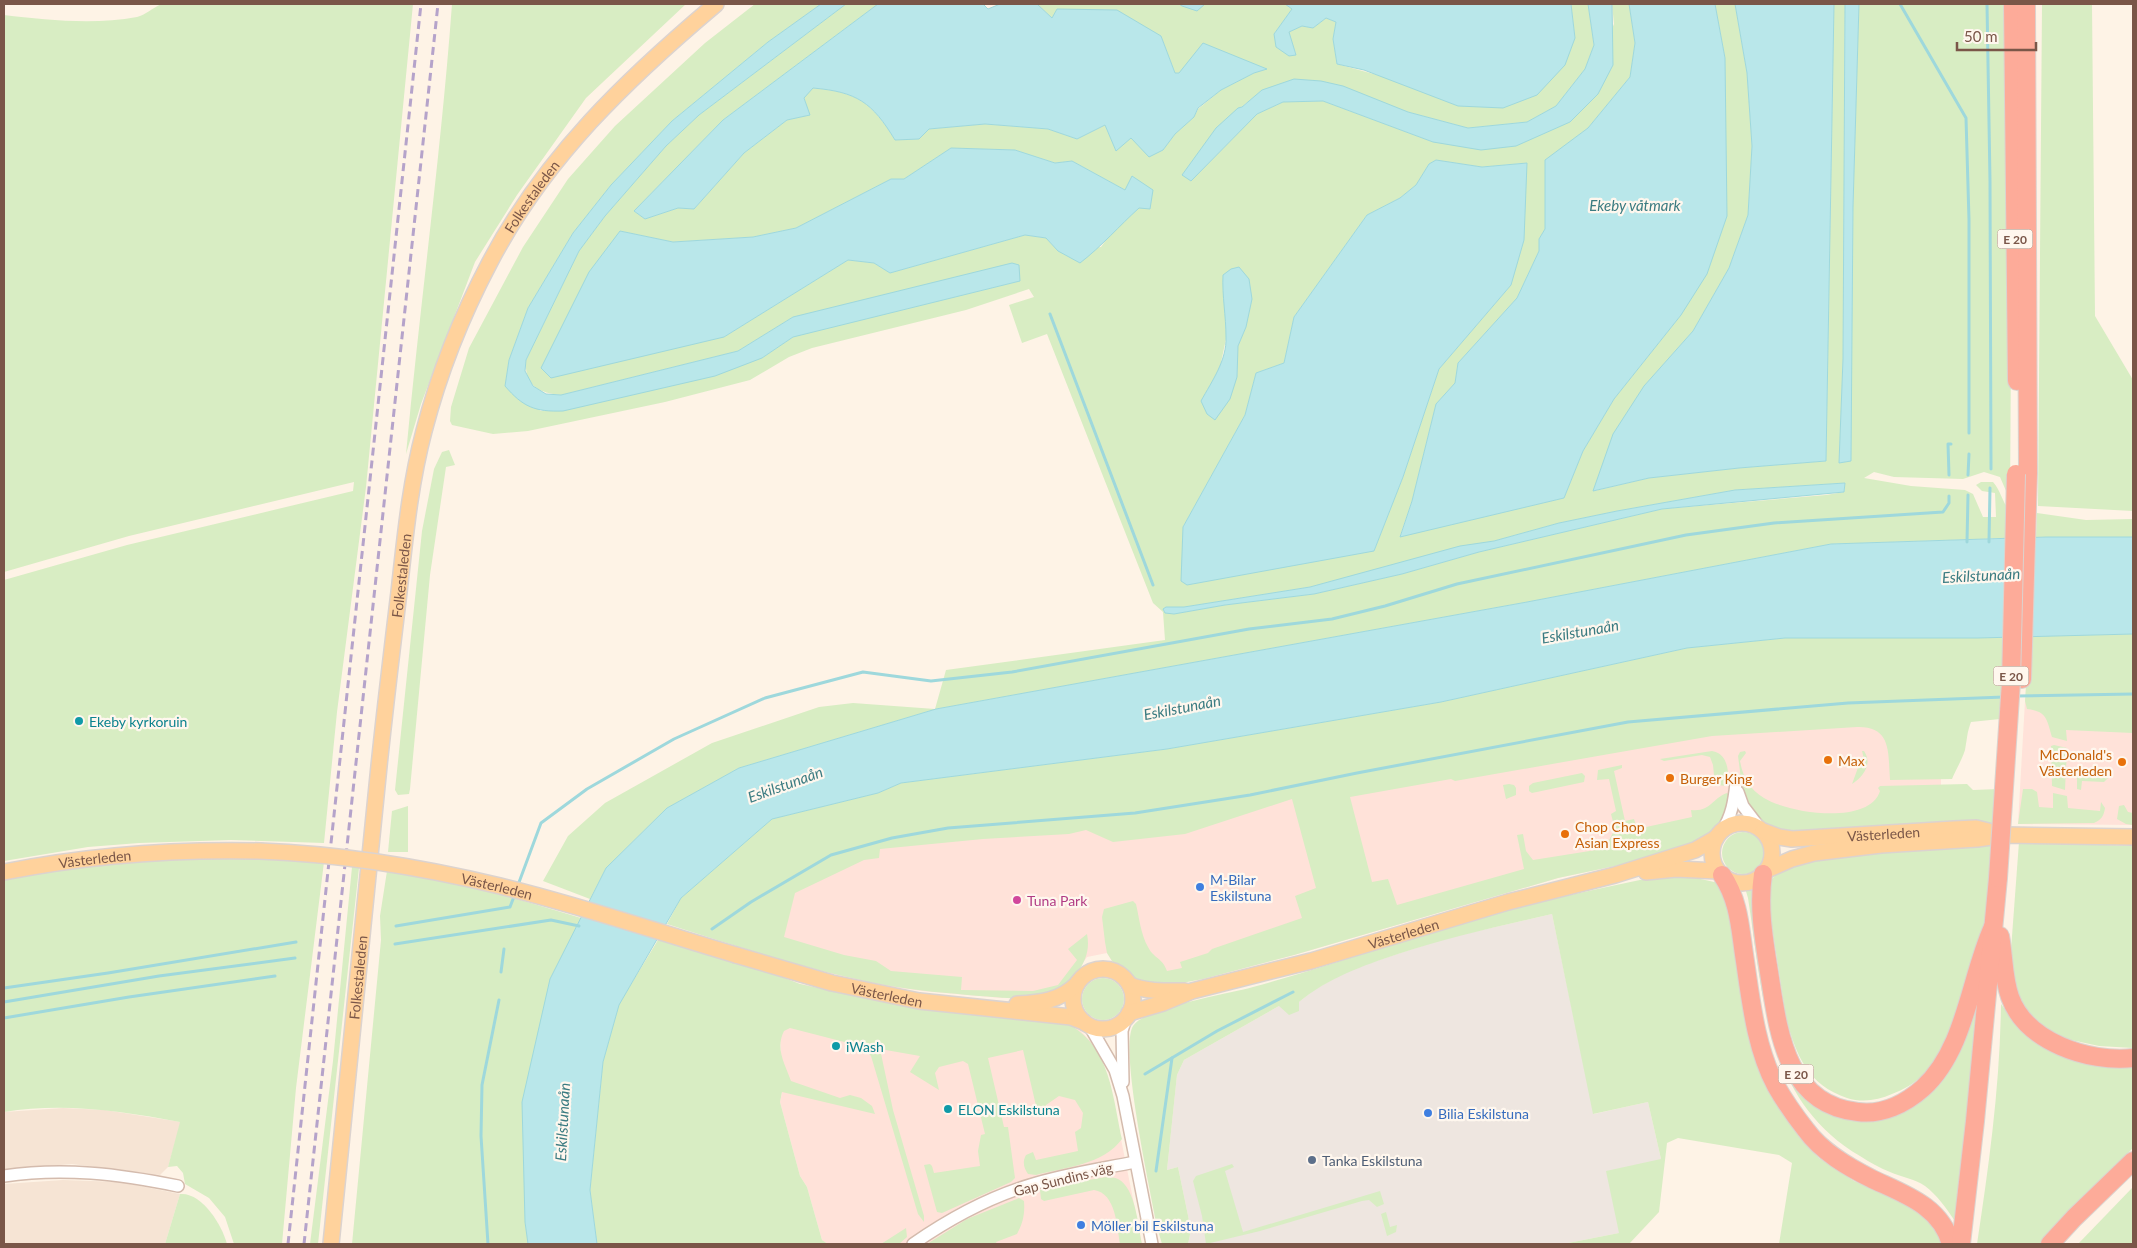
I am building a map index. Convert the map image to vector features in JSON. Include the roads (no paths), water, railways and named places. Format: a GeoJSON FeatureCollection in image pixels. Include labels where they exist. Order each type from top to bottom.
{"type":"FeatureCollection","features":[{"type":"Feature","properties":{"kind":"highway","name":"E 20"},"geometry":{"type":"LineString","coordinates":[[2013,4],[2022,473]]}},
{"type":"Feature","properties":{"kind":"highway","name":"E 20"},"geometry":{"type":"LineString","coordinates":[[1968,1244],[1983,1117],[2002,878],[2022,473],[2029,294],[2026,4]]}},
{"type":"Feature","properties":{"kind":"highway","name":"E 20"},"geometry":{"type":"LineString","coordinates":[[1765,872],[1761,916],[1778,1028],[1783,1048],[1792,1067],[1810,1090],[1832,1106],[1850,1112],[1875,1112],[1904,1102],[1923,1088],[1934,1075],[1944,1062],[1960,1027],[1984,947],[1997,931]]}},
{"type":"Feature","properties":{"kind":"highway","name":"E 20"},"geometry":{"type":"LineString","coordinates":[[1720,873],[1731,889],[1738,907],[1745,961],[1762,1048],[1775,1085],[1791,1111],[1810,1136],[1834,1156],[1848,1166],[1904,1192],[1924,1206],[1940,1222],[1951,1244]]}},
{"type":"Feature","properties":{"kind":"highway","name":"E 20"},"geometry":{"type":"LineString","coordinates":[[1997,931],[2004,956],[2006,986],[2010,998],[2025,1022],[2034,1031],[2057,1045],[2082,1053],[2113,1058],[2133,1058]]}},
{"type":"Feature","properties":{"kind":"highway","name":"E 20"},"geometry":{"type":"LineString","coordinates":[[1961,1244],[1997,931]]}},
{"type":"Feature","properties":{"kind":"highway"},"geometry":{"type":"LineString","coordinates":[[2050,1244],[2133,1161]]}},
{"type":"Feature","properties":{"kind":"main road","name":"Folkestaleden"},"geometry":{"type":"LineString","coordinates":[[331,1244],[365,892],[406,526],[424,431],[441,375],[463,320],[490,262],[525,204],[560,156],[604,104],[716,4]]}},
{"type":"Feature","properties":{"kind":"main road"},"geometry":{"type":"LineString","coordinates":[[1738,823],[1749,823],[1761,829],[1770,840],[1772,849],[1772,860],[1765,872],[1746,883],[1734,882],[1720,873],[1712,854],[1719,834],[1738,823]]}},
{"type":"Feature","properties":{"kind":"main road","name":"Västerleden"},"geometry":{"type":"LineString","coordinates":[[1761,829],[1779,837],[1792,839],[1968,829],[2006,835],[2133,837]]}},
{"type":"Feature","properties":{"kind":"main road","name":"Västerleden"},"geometry":{"type":"LineString","coordinates":[[1128,1015],[1192,991],[1311,960],[1517,899],[1614,876],[1695,850],[1719,834]]}},
{"type":"Feature","properties":{"kind":"main road","name":"Västerleden"},"geometry":{"type":"LineString","coordinates":[[1765,872],[1792,859],[1814,853],[1881,845],[1977,839],[2006,835]]}},
{"type":"Feature","properties":{"kind":"main road","name":"Västerleden"},"geometry":{"type":"LineString","coordinates":[[4,872],[64,861],[132,853],[181,850],[308,853],[377,862],[500,886],[832,983],[877,994],[919,1001],[1071,1017],[1087,1024]]}},
{"type":"Feature","properties":{"kind":"main road","name":"Västerleden"},"geometry":{"type":"LineString","coordinates":[[1614,876],[1676,869],[1720,873]]}},
{"type":"Feature","properties":{"kind":"main road"},"geometry":{"type":"LineString","coordinates":[[1105,968],[1119,973],[1130,985],[1133,1002],[1128,1015],[1120,1023],[1110,1028],[1100,1028],[1087,1024],[1074,1006],[1073,995],[1077,984],[1089,972],[1105,968]]}},
{"type":"Feature","properties":{"kind":"main road","name":"Västerleden"},"geometry":{"type":"LineString","coordinates":[[980,1007],[994,1004],[1036,1004],[1067,994],[1077,984]]}},
{"type":"Feature","properties":{"kind":"main road","name":"Västerleden"},"geometry":{"type":"LineString","coordinates":[[1130,985],[1160,991],[1192,991]]}},
{"type":"Feature","properties":{"kind":"street"},"geometry":{"type":"LineString","coordinates":[[1719,834],[1729,821],[1734,806],[1736,783],[1742,806],[1761,829]]}},
{"type":"Feature","properties":{"kind":"street"},"geometry":{"type":"LineString","coordinates":[[1123,1096],[1122,1031],[1128,1015]]}},
{"type":"Feature","properties":{"kind":"street"},"geometry":{"type":"LineString","coordinates":[[1087,1024],[1115,1070],[1123,1096],[1152,1244]]}},
{"type":"Feature","properties":{"kind":"street","name":"Gap Sundins väg"},"geometry":{"type":"LineString","coordinates":[[913,1244],[956,1216],[995,1197],[1055,1178],[1135,1162]]}},
{"type":"Feature","properties":{"kind":"street"},"geometry":{"type":"LineString","coordinates":[[4,1176],[31,1172],[99,1173],[178,1186]]}},
{"type":"Feature","properties":{"kind":"water"},"geometry":{"type":"Polygon","coordinates":[[[821,4],[846,4],[699,115],[666,146],[605,216],[579,251],[526,360],[525,371],[533,386],[546,394],[561,395],[738,351],[793,317],[1012,263],[1019,265],[1020,281],[793,337],[762,358],[715,376],[563,411],[537,409],[518,399],[505,386],[509,360],[528,308],[573,233],[611,185],[672,121],[768,42],[821,4]]]}},
{"type":"Feature","properties":{"kind":"water"},"geometry":{"type":"Polygon","coordinates":[[[878,4],[983,4],[988,9],[1000,4],[1037,4],[1052,18],[1057,9],[1117,10],[1161,36],[1175,73],[1179,73],[1203,43],[1267,69],[1254,73],[1221,90],[1198,108],[1194,117],[1175,134],[1163,150],[1149,157],[1131,138],[1116,151],[1105,125],[1077,139],[1048,129],[985,124],[929,129],[919,139],[895,140],[879,116],[862,101],[841,92],[813,88],[804,98],[810,115],[787,120],[744,153],[694,209],[678,208],[645,219],[634,211],[723,120],[878,4]]]}},
{"type":"Feature","properties":{"kind":"water"},"geometry":{"type":"Polygon","coordinates":[[[1179,4],[1205,4],[1197,11],[1179,4]]]}},
{"type":"Feature","properties":{"kind":"water"},"geometry":{"type":"Polygon","coordinates":[[[1285,4],[1571,4],[1575,38],[1565,65],[1537,95],[1503,108],[1458,106],[1364,70],[1337,64],[1333,39],[1336,22],[1326,18],[1313,28],[1302,26],[1289,32],[1296,55],[1289,56],[1276,47],[1274,34],[1292,9],[1285,4]]]}},
{"type":"Feature","properties":{"kind":"water"},"geometry":{"type":"Polygon","coordinates":[[[1588,4],[1612,4],[1613,65],[1598,94],[1570,122],[1516,146],[1481,150],[1433,142],[1323,101],[1283,102],[1257,114],[1191,181],[1182,175],[1216,128],[1238,108],[1242,107],[1262,90],[1294,79],[1321,81],[1343,86],[1408,112],[1468,128],[1527,122],[1556,106],[1585,69],[1594,45],[1588,4]]]}},
{"type":"Feature","properties":{"kind":"water","name":"Ekeby våtmark"},"geometry":{"type":"Polygon","coordinates":[[[1629,4],[1715,4],[1725,58],[1727,216],[1707,274],[1681,315],[1614,399],[1583,451],[1564,498],[1400,537],[1412,501],[1436,404],[1455,383],[1458,363],[1517,298],[1539,251],[1539,239],[1545,229],[1545,160],[1588,128],[1630,77],[1635,43],[1629,4]]]}},
{"type":"Feature","properties":{"kind":"water"},"geometry":{"type":"Polygon","coordinates":[[[1735,4],[1834,4],[1826,461],[1649,478],[1593,491],[1613,434],[1644,386],[1693,331],[1729,268],[1748,215],[1752,146],[1747,73],[1735,4]]]}},
{"type":"Feature","properties":{"kind":"water"},"geometry":{"type":"Polygon","coordinates":[[[1845,4],[1859,4],[1853,207],[1851,461],[1839,463],[1843,359],[1845,4]]]}},
{"type":"Feature","properties":{"kind":"water"},"geometry":{"type":"Polygon","coordinates":[[[951,148],[1015,150],[1055,163],[1072,161],[1125,190],[1132,176],[1153,190],[1150,209],[1139,208],[1080,263],[1058,251],[1046,238],[1025,235],[890,273],[874,263],[848,260],[724,337],[551,378],[541,368],[589,272],[620,231],[673,242],[753,237],[796,228],[891,179],[904,179],[951,148]]]}},
{"type":"Feature","properties":{"kind":"water"},"geometry":{"type":"Polygon","coordinates":[[[1436,160],[1482,167],[1527,163],[1524,240],[1511,285],[1439,369],[1403,477],[1374,551],[1187,585],[1181,581],[1183,527],[1245,415],[1256,373],[1284,363],[1294,317],[1367,215],[1400,198],[1416,185],[1429,164],[1436,160]]]}},
{"type":"Feature","properties":{"kind":"water"},"geometry":{"type":"Polygon","coordinates":[[[1239,267],[1249,279],[1252,299],[1246,327],[1238,346],[1237,377],[1230,399],[1215,420],[1207,414],[1201,401],[1218,370],[1226,346],[1223,275],[1231,269],[1239,267]]]}},
{"type":"Feature","properties":{"kind":"water"},"geometry":{"type":"Polygon","coordinates":[[[1845,483],[1844,492],[1662,509],[1479,552],[1402,574],[1314,594],[1225,605],[1174,614],[1165,613],[1163,609],[1166,607],[1184,607],[1310,587],[1460,546],[1494,541],[1559,523],[1617,511],[1735,490],[1845,483]]]}},
{"type":"Feature","properties":{"kind":"water","name":"Eskilstunaån"},"geometry":{"type":"Polygon","coordinates":[[[2047,537],[2133,537],[2133,634],[1978,638],[1785,638],[1687,648],[1441,702],[1167,749],[901,783],[878,793],[772,819],[681,898],[619,1005],[603,1062],[590,1190],[597,1244],[528,1244],[525,1222],[522,1102],[550,979],[606,868],[667,808],[739,768],[936,709],[1527,602],[1831,544],[2047,537]]]}},
{"type":"Feature","properties":{"kind":"waterway"},"geometry":{"type":"LineString","coordinates":[[1900,4],[1966,118],[1969,220],[1969,433]]}},
{"type":"Feature","properties":{"kind":"waterway"},"geometry":{"type":"LineString","coordinates":[[1987,4],[1991,469]]}},
{"type":"Feature","properties":{"kind":"waterway"},"geometry":{"type":"LineString","coordinates":[[1050,314],[1153,585]]}},
{"type":"Feature","properties":{"kind":"waterway"},"geometry":{"type":"LineString","coordinates":[[1949,475],[1948,444],[1951,444]]}},
{"type":"Feature","properties":{"kind":"waterway"},"geometry":{"type":"LineString","coordinates":[[1968,475],[1969,454]]}},
{"type":"Feature","properties":{"kind":"waterway"},"geometry":{"type":"LineString","coordinates":[[1989,542],[1990,488]]}},
{"type":"Feature","properties":{"kind":"waterway"},"geometry":{"type":"LineString","coordinates":[[1967,542],[1968,495]]}},
{"type":"Feature","properties":{"kind":"waterway"},"geometry":{"type":"LineString","coordinates":[[518,885],[541,823],[587,789],[674,739],[765,698],[863,672],[931,681],[1012,672],[1249,629],[1332,619],[1385,606],[1457,584],[1686,535],[1774,523],[1943,512],[1949,503],[1949,496]]}},
{"type":"Feature","properties":{"kind":"waterway"},"geometry":{"type":"LineString","coordinates":[[2016,696],[2133,694]]}},
{"type":"Feature","properties":{"kind":"waterway"},"geometry":{"type":"LineString","coordinates":[[712,929],[751,902],[831,855],[892,838],[948,828],[1135,813],[1250,795],[1628,722],[1848,703],[2004,697]]}},
{"type":"Feature","properties":{"kind":"waterway"},"geometry":{"type":"LineString","coordinates":[[396,926],[510,907],[515,894]]}},
{"type":"Feature","properties":{"kind":"waterway"},"geometry":{"type":"LineString","coordinates":[[395,944],[551,920],[579,926]]}},
{"type":"Feature","properties":{"kind":"waterway"},"geometry":{"type":"LineString","coordinates":[[4,988],[296,942]]}},
{"type":"Feature","properties":{"kind":"waterway"},"geometry":{"type":"LineString","coordinates":[[501,972],[504,949]]}},
{"type":"Feature","properties":{"kind":"waterway"},"geometry":{"type":"LineString","coordinates":[[4,1002],[159,976],[295,958]]}},
{"type":"Feature","properties":{"kind":"waterway"},"geometry":{"type":"LineString","coordinates":[[4,1018],[129,997],[275,976]]}},
{"type":"Feature","properties":{"kind":"waterway"},"geometry":{"type":"LineString","coordinates":[[1145,1074],[1217,1031],[1293,992]]}},
{"type":"Feature","properties":{"kind":"waterway"},"geometry":{"type":"LineString","coordinates":[[488,1244],[481,1136],[482,1085],[499,1000]]}},
{"type":"Feature","properties":{"kind":"waterway"},"geometry":{"type":"LineString","coordinates":[[1156,1171],[1172,1058]]}},
{"type":"Feature","properties":{"kind":"railway"},"geometry":{"type":"LineString","coordinates":[[288,1244],[421,4]]}},
{"type":"Feature","properties":{"kind":"railway"},"geometry":{"type":"LineString","coordinates":[[304,1244],[438,4]]}},
{"type":"Feature","properties":{"kind":"place","name":"Ekeby kyrkoruin"},"geometry":{"type":"Point","coordinates":[79,721]}},
{"type":"Feature","properties":{"kind":"place","name":"Max"},"geometry":{"type":"Point","coordinates":[1828,760]}},
{"type":"Feature","properties":{"kind":"place","name":"McDonald's Västerleden"},"geometry":{"type":"Point","coordinates":[2122,762]}},
{"type":"Feature","properties":{"kind":"place","name":"Burger King"},"geometry":{"type":"Point","coordinates":[1670,778]}},
{"type":"Feature","properties":{"kind":"place","name":"Chop Chop Asian Express"},"geometry":{"type":"Point","coordinates":[1565,834]}},
{"type":"Feature","properties":{"kind":"place","name":"M-Bilar Eskilstuna"},"geometry":{"type":"Point","coordinates":[1200,887]}},
{"type":"Feature","properties":{"kind":"place","name":"Tuna Park"},"geometry":{"type":"Point","coordinates":[1017,900]}},
{"type":"Feature","properties":{"kind":"place","name":"iWash"},"geometry":{"type":"Point","coordinates":[836,1046]}},
{"type":"Feature","properties":{"kind":"place","name":"ELON Eskilstuna"},"geometry":{"type":"Point","coordinates":[948,1109]}},
{"type":"Feature","properties":{"kind":"place","name":"Bilia Eskilstuna"},"geometry":{"type":"Point","coordinates":[1428,1113]}},
{"type":"Feature","properties":{"kind":"place","name":"Tanka Eskilstuna"},"geometry":{"type":"Point","coordinates":[1312,1160]}},
{"type":"Feature","properties":{"kind":"place","name":"Möller bil Eskilstuna"},"geometry":{"type":"Point","coordinates":[1081,1225]}}]}
